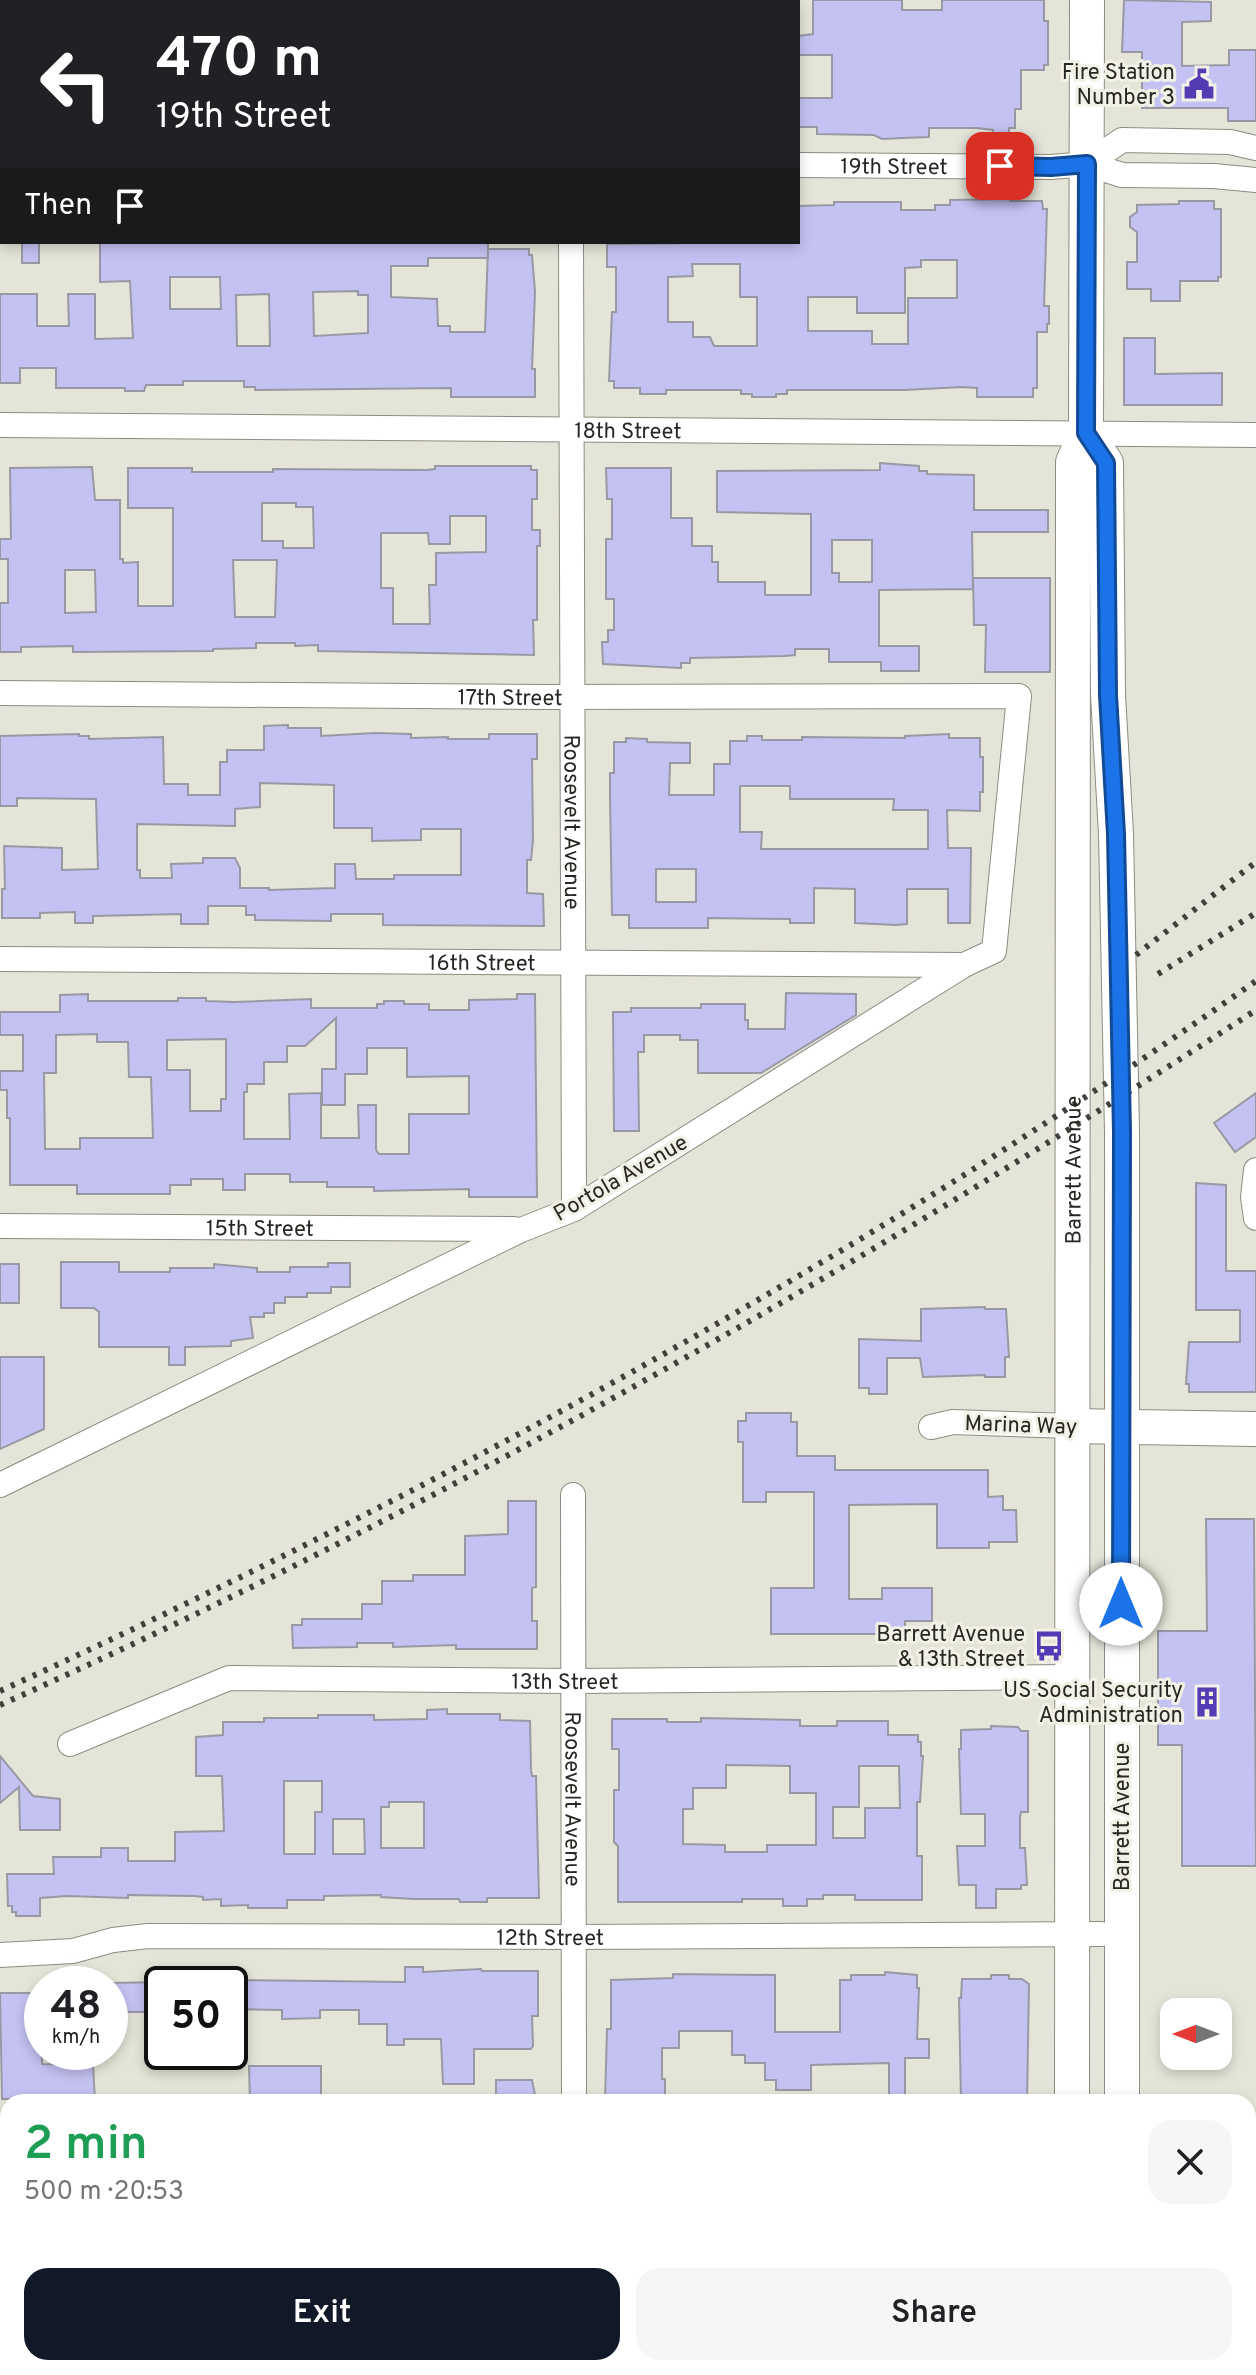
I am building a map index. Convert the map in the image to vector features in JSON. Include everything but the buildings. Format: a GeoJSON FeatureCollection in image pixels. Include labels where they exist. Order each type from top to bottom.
{"type":"FeatureCollection","features":[{"type":"Feature","properties":{"kind":"main road","name":"Barrett Avenue"},"geometry":{"type":"LineString","coordinates":[[1073,2094],[1086,1934],[1071,1677],[1071,1426],[1073,462],[1086,433],[1087,0]]}},
{"type":"Feature","properties":{"kind":"main road","name":"Barrett Avenue"},"geometry":{"type":"LineString","coordinates":[[1086,433],[1106,463],[1108,695],[1116,834],[1122,1117],[1122,2094]]}},
{"type":"Feature","properties":{"kind":"main road","name":"Marina Way"},"geometry":{"type":"LineString","coordinates":[[1071,1426],[1256,1429]]}},
{"type":"Feature","properties":{"kind":"street"},"geometry":{"type":"LineString","coordinates":[[1087,164],[1122,140],[1230,142],[1256,148]]}},
{"type":"Feature","properties":{"kind":"street","name":"19th Street"},"geometry":{"type":"LineString","coordinates":[[800,165],[1051,167],[1087,164],[1122,175],[1214,176],[1256,180]]}},
{"type":"Feature","properties":{"kind":"street","name":"Roosevelt Avenue"},"geometry":{"type":"LineString","coordinates":[[571,244],[574,1209]]}},
{"type":"Feature","properties":{"kind":"street","name":"18th Street"},"geometry":{"type":"LineString","coordinates":[[0,425],[1256,435]]}},
{"type":"Feature","properties":{"kind":"street","name":"17th Street"},"geometry":{"type":"LineString","coordinates":[[0,693],[1019,696]]}},
{"type":"Feature","properties":{"kind":"street","name":"Portola Avenue"},"geometry":{"type":"LineString","coordinates":[[0,1485],[521,1230],[574,1209],[964,965],[994,951],[1019,696]]}},
{"type":"Feature","properties":{"kind":"street","name":"16th Street"},"geometry":{"type":"LineString","coordinates":[[0,959],[964,965]]}},
{"type":"Feature","properties":{"kind":"street"},"geometry":{"type":"LineString","coordinates":[[1256,1170],[1253,1197],[1256,1218]]}},
{"type":"Feature","properties":{"kind":"street","name":"15th Street"},"geometry":{"type":"LineString","coordinates":[[0,1226],[521,1230]]}},
{"type":"Feature","properties":{"kind":"street","name":"Marina Way"},"geometry":{"type":"LineString","coordinates":[[931,1427],[953,1422],[1071,1426]]}},
{"type":"Feature","properties":{"kind":"street","name":"Roosevelt Avenue"},"geometry":{"type":"LineString","coordinates":[[573,1495],[574,2094]]}},
{"type":"Feature","properties":{"kind":"street","name":"13th Street"},"geometry":{"type":"LineString","coordinates":[[70,1744],[229,1678],[574,1681],[1071,1677]]}},
{"type":"Feature","properties":{"kind":"street","name":"12th Street"},"geometry":{"type":"LineString","coordinates":[[0,1955],[73,1951],[113,1940],[148,1936],[1086,1934]]}},
{"type":"Feature","properties":{"kind":"railway"},"geometry":{"type":"LineString","coordinates":[[1136,955],[1256,862]]}},
{"type":"Feature","properties":{"kind":"railway"},"geometry":{"type":"LineString","coordinates":[[1158,974],[1256,913]]}},
{"type":"Feature","properties":{"kind":"railway"},"geometry":{"type":"LineString","coordinates":[[0,1691],[326,1534],[644,1365],[801,1275],[955,1181],[1256,981]]}},
{"type":"Feature","properties":{"kind":"railway"},"geometry":{"type":"LineString","coordinates":[[0,1705],[324,1551],[642,1382],[952,1202],[1256,1010]]}},
{"type":"Feature","properties":{"kind":"place","name":"Fire Station Number 3"},"geometry":{"type":"Point","coordinates":[1199,84]}},
{"type":"Feature","properties":{"kind":"place","name":"Barrett Avenue & 13th Street"},"geometry":{"type":"Point","coordinates":[1049,1646]}},
{"type":"Feature","properties":{"kind":"place","name":"US Social Security Administration"},"geometry":{"type":"Point","coordinates":[1207,1702]}},
{"type":"Feature","properties":{"kind":"route"},"geometry":{"type":"LineString","coordinates":[[1000,166],[1087,164],[1086,433],[1106,463],[1108,695],[1116,834],[1122,1132],[1121,1604]]}}]}
